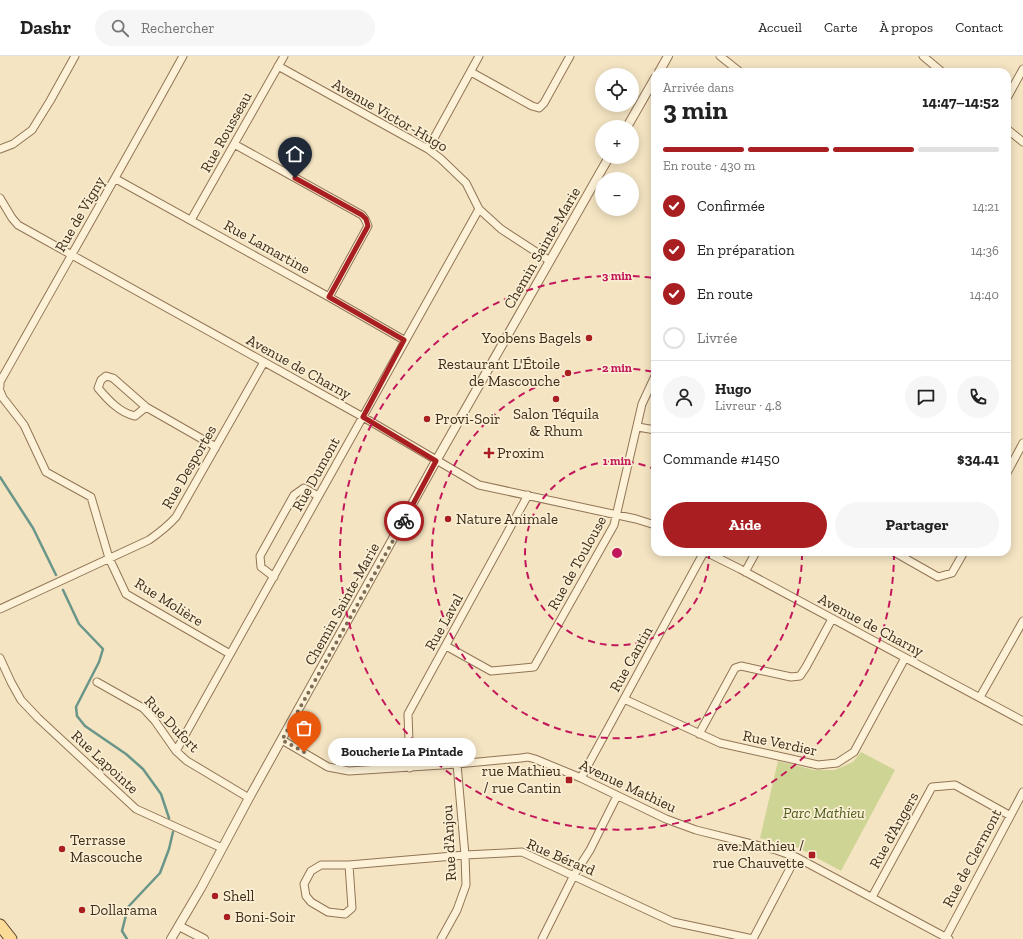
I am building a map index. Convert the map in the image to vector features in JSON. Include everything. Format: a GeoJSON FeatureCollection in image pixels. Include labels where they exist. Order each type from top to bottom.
{"type":"FeatureCollection","features":[{"type":"Feature","properties":{"kind":"main road"},"geometry":{"type":"LineString","coordinates":[[0,925],[11,939]]}},
{"type":"Feature","properties":{"kind":"street"},"geometry":{"type":"LineString","coordinates":[[0,150],[13,144],[32,130],[75,56]]}},
{"type":"Feature","properties":{"kind":"street","name":"Rue de Vigny"},"geometry":{"type":"LineString","coordinates":[[0,386],[0,382],[71,255],[116,179],[183,56]]}},
{"type":"Feature","properties":{"kind":"street","name":"Rue Rousseau"},"geometry":{"type":"LineString","coordinates":[[191,220],[284,56]]}},
{"type":"Feature","properties":{"kind":"street"},"geometry":{"type":"LineString","coordinates":[[428,149],[479,56]]}},
{"type":"Feature","properties":{"kind":"street"},"geometry":{"type":"LineString","coordinates":[[471,72],[532,106],[539,108],[544,103],[570,56]]}},
{"type":"Feature","properties":{"kind":"street"},"geometry":{"type":"LineString","coordinates":[[661,68],[668,56]]}},
{"type":"Feature","properties":{"kind":"street"},"geometry":{"type":"LineString","coordinates":[[720,56],[735,68]]}},
{"type":"Feature","properties":{"kind":"street"},"geometry":{"type":"LineString","coordinates":[[923,56],[937,68]]}},
{"type":"Feature","properties":{"kind":"street","name":"Avenue Victor-Hugo"},"geometry":{"type":"LineString","coordinates":[[278,66],[428,149],[441,159],[466,183],[479,209],[501,228],[550,261]]}},
{"type":"Feature","properties":{"kind":"street"},"geometry":{"type":"LineString","coordinates":[[1011,91],[1023,70]]}},
{"type":"Feature","properties":{"kind":"street"},"geometry":{"type":"LineString","coordinates":[[631,120],[651,85]]}},
{"type":"Feature","properties":{"kind":"street"},"geometry":{"type":"LineString","coordinates":[[1011,132],[1023,142]]}},
{"type":"Feature","properties":{"kind":"street"},"geometry":{"type":"LineString","coordinates":[[234,144],[362,215],[366,219],[368,226],[329,297]]}},
{"type":"Feature","properties":{"kind":"street","name":"Chemin Sainte-Marie"},"geometry":{"type":"LineString","coordinates":[[171,939],[180,926],[249,798],[436,461],[606,164]]}},
{"type":"Feature","properties":{"kind":"street","name":"Rue Lamartine"},"geometry":{"type":"LineString","coordinates":[[116,179],[404,340]]}},
{"type":"Feature","properties":{"kind":"street","name":"Avenue de Charny"},"geometry":{"type":"LineString","coordinates":[[0,198],[18,225],[363,417],[479,485],[636,519],[651,524]]}},
{"type":"Feature","properties":{"kind":"street","name":"Rue Dumont"},"geometry":{"type":"LineString","coordinates":[[176,751],[363,417],[404,340],[479,209]]}},
{"type":"Feature","properties":{"kind":"street","name":"Rue Desportes"},"geometry":{"type":"LineString","coordinates":[[0,609],[148,540],[170,524],[176,517],[264,362]]}},
{"type":"Feature","properties":{"kind":"street"},"geometry":{"type":"LineString","coordinates":[[146,407],[135,416],[126,414],[104,396],[98,388],[101,380],[106,376],[113,378],[146,407],[216,447]]}},
{"type":"Feature","properties":{"kind":"street","name":"Rue de Toulouse"},"geometry":{"type":"LineString","coordinates":[[446,646],[491,671],[534,667],[614,525],[642,404],[651,385]]}},
{"type":"Feature","properties":{"kind":"street"},"geometry":{"type":"LineString","coordinates":[[0,391],[3,398],[24,425],[46,472],[91,497],[108,558]]}},
{"type":"Feature","properties":{"kind":"street"},"geometry":{"type":"LineString","coordinates":[[638,426],[651,429]]}},
{"type":"Feature","properties":{"kind":"street"},"geometry":{"type":"LineString","coordinates":[[1011,466],[1023,443]]}},
{"type":"Feature","properties":{"kind":"street"},"geometry":{"type":"LineString","coordinates":[[274,577],[261,567],[260,556],[294,495],[304,488],[318,496]]}},
{"type":"Feature","properties":{"kind":"street","name":"Rue Laval"},"geometry":{"type":"LineString","coordinates":[[410,768],[408,714],[528,495]]}},
{"type":"Feature","properties":{"kind":"street","name":"Rue Cantin"},"geometry":{"type":"LineString","coordinates":[[581,778],[703,556]]}},
{"type":"Feature","properties":{"kind":"street","name":"Avenue de Charny"},"geometry":{"type":"LineString","coordinates":[[713,556],[1023,721]]}},
{"type":"Feature","properties":{"kind":"street"},"geometry":{"type":"LineString","coordinates":[[745,572],[754,556]]}},
{"type":"Feature","properties":{"kind":"street"},"geometry":{"type":"LineString","coordinates":[[901,556],[938,577],[952,573],[962,556]]}},
{"type":"Feature","properties":{"kind":"street","name":"Rue Molière"},"geometry":{"type":"LineString","coordinates":[[108,558],[126,594],[230,654]]}},
{"type":"Feature","properties":{"kind":"street"},"geometry":{"type":"LineString","coordinates":[[699,734],[735,668],[741,666],[791,677],[800,676],[832,619]]}},
{"type":"Feature","properties":{"kind":"street"},"geometry":{"type":"LineString","coordinates":[[980,698],[1023,621]]}},
{"type":"Feature","properties":{"kind":"street","name":"Rue Lapointe"},"geometry":{"type":"LineString","coordinates":[[0,658],[21,700],[38,718],[136,809],[222,848]]}},
{"type":"Feature","properties":{"kind":"street","name":"Rue Verdier"},"geometry":{"type":"LineString","coordinates":[[624,699],[720,743],[818,765],[837,763],[854,752],[905,658]]}},
{"type":"Feature","properties":{"kind":"street","name":"Rue Dufort"},"geometry":{"type":"LineString","coordinates":[[97,682],[143,708],[155,721],[176,751],[187,761],[249,798]]}},
{"type":"Feature","properties":{"kind":"street","name":"Avenue Mathieu"},"geometry":{"type":"LineString","coordinates":[[282,740],[328,767],[349,771],[410,768],[528,757],[581,778],[666,819],[696,830],[776,850],[796,857],[947,938]]}},
{"type":"Feature","properties":{"kind":"street","name":"Rue d'Anjou"},"geometry":{"type":"LineString","coordinates":[[441,939],[457,910],[466,885],[465,855],[457,764]]}},
{"type":"Feature","properties":{"kind":"street","name":"Rue d'Angers"},"geometry":{"type":"LineString","coordinates":[[872,898],[932,786],[955,785],[1010,815]]}},
{"type":"Feature","properties":{"kind":"street","name":"Rue de Clermont"},"geometry":{"type":"LineString","coordinates":[[947,938],[1023,792]]}},
{"type":"Feature","properties":{"kind":"street"},"geometry":{"type":"LineString","coordinates":[[542,939],[574,875],[590,850],[617,796]]}},
{"type":"Feature","properties":{"kind":"street","name":"Rue Bérard"},"geometry":{"type":"LineString","coordinates":[[349,865],[352,908],[344,914],[328,912],[312,902],[306,896],[304,884],[311,872],[321,865],[349,865],[465,855],[522,852],[673,922],[753,939]]}},
{"type":"Feature","properties":{"kind":"street"},"geometry":{"type":"LineString","coordinates":[[753,939],[796,857]]}},
{"type":"Feature","properties":{"kind":"street"},"geometry":{"type":"LineString","coordinates":[[180,926],[204,939]]}},
{"type":"Feature","properties":{"kind":"green space","name":"Parc Mathieu"},"geometry":{"type":"Polygon","coordinates":[[[861,752],[895,770],[841,871],[799,848],[760,838],[778,761],[814,770],[835,770],[853,762],[861,752]]]}},
{"type":"Feature","properties":{"kind":"waterway"},"geometry":{"type":"LineString","coordinates":[[0,477],[33,528],[56,575]]}},
{"type":"Feature","properties":{"kind":"waterway"},"geometry":{"type":"LineString","coordinates":[[63,590],[79,624],[103,649],[99,662],[76,707],[77,716],[85,726],[126,754],[143,769],[161,794],[169,818]]}},
{"type":"Feature","properties":{"kind":"waterway"},"geometry":{"type":"LineString","coordinates":[[127,939],[122,931],[128,907],[160,873],[169,849],[173,832]]}},
{"type":"Feature","properties":{"kind":"way so far"},"geometry":{"type":"LineString","coordinates":[[304,752],[282,740],[404,521]]}},
{"type":"Feature","properties":{"kind":"place","name":"Yoobens Bagels"},"geometry":{"type":"Point","coordinates":[589,338]}},
{"type":"Feature","properties":{"kind":"place","name":"Restaurant L'Étoile de Mascouche"},"geometry":{"type":"Point","coordinates":[568,373]}},
{"type":"Feature","properties":{"kind":"place","name":"Salon Téquila & Rhum"},"geometry":{"type":"Point","coordinates":[556,399]}},
{"type":"Feature","properties":{"kind":"place","name":"Provi-Soir"},"geometry":{"type":"Point","coordinates":[427,419]}},
{"type":"Feature","properties":{"kind":"place","name":"Proxim"},"geometry":{"type":"Point","coordinates":[489,453]}},
{"type":"Feature","properties":{"kind":"place","name":"Nature Animale"},"geometry":{"type":"Point","coordinates":[448,519]}},
{"type":"Feature","properties":{"kind":"place","name":"Boucherie La Pintade"},"geometry":{"type":"Point","coordinates":[304,752]}},
{"type":"Feature","properties":{"kind":"place","name":"rue Mathieu / rue Cantin"},"geometry":{"type":"Point","coordinates":[569,780]}},
{"type":"Feature","properties":{"kind":"place","name":"Terrasse Mascouche"},"geometry":{"type":"Point","coordinates":[62,849]}},
{"type":"Feature","properties":{"kind":"place","name":"ave.Mathieu / rue Chauvette"},"geometry":{"type":"Point","coordinates":[812,855]}},
{"type":"Feature","properties":{"kind":"place","name":"Shell"},"geometry":{"type":"Point","coordinates":[215,896]}},
{"type":"Feature","properties":{"kind":"place","name":"Dollarama"},"geometry":{"type":"Point","coordinates":[82,910]}},
{"type":"Feature","properties":{"kind":"place","name":"Boni-Soir"},"geometry":{"type":"Point","coordinates":[227,917]}},
{"type":"Feature","properties":{"kind":"route"},"geometry":{"type":"LineString","coordinates":[[295,178],[362,215],[366,219],[368,226],[329,297],[404,340],[363,417],[436,461],[404,521]]}}]}
